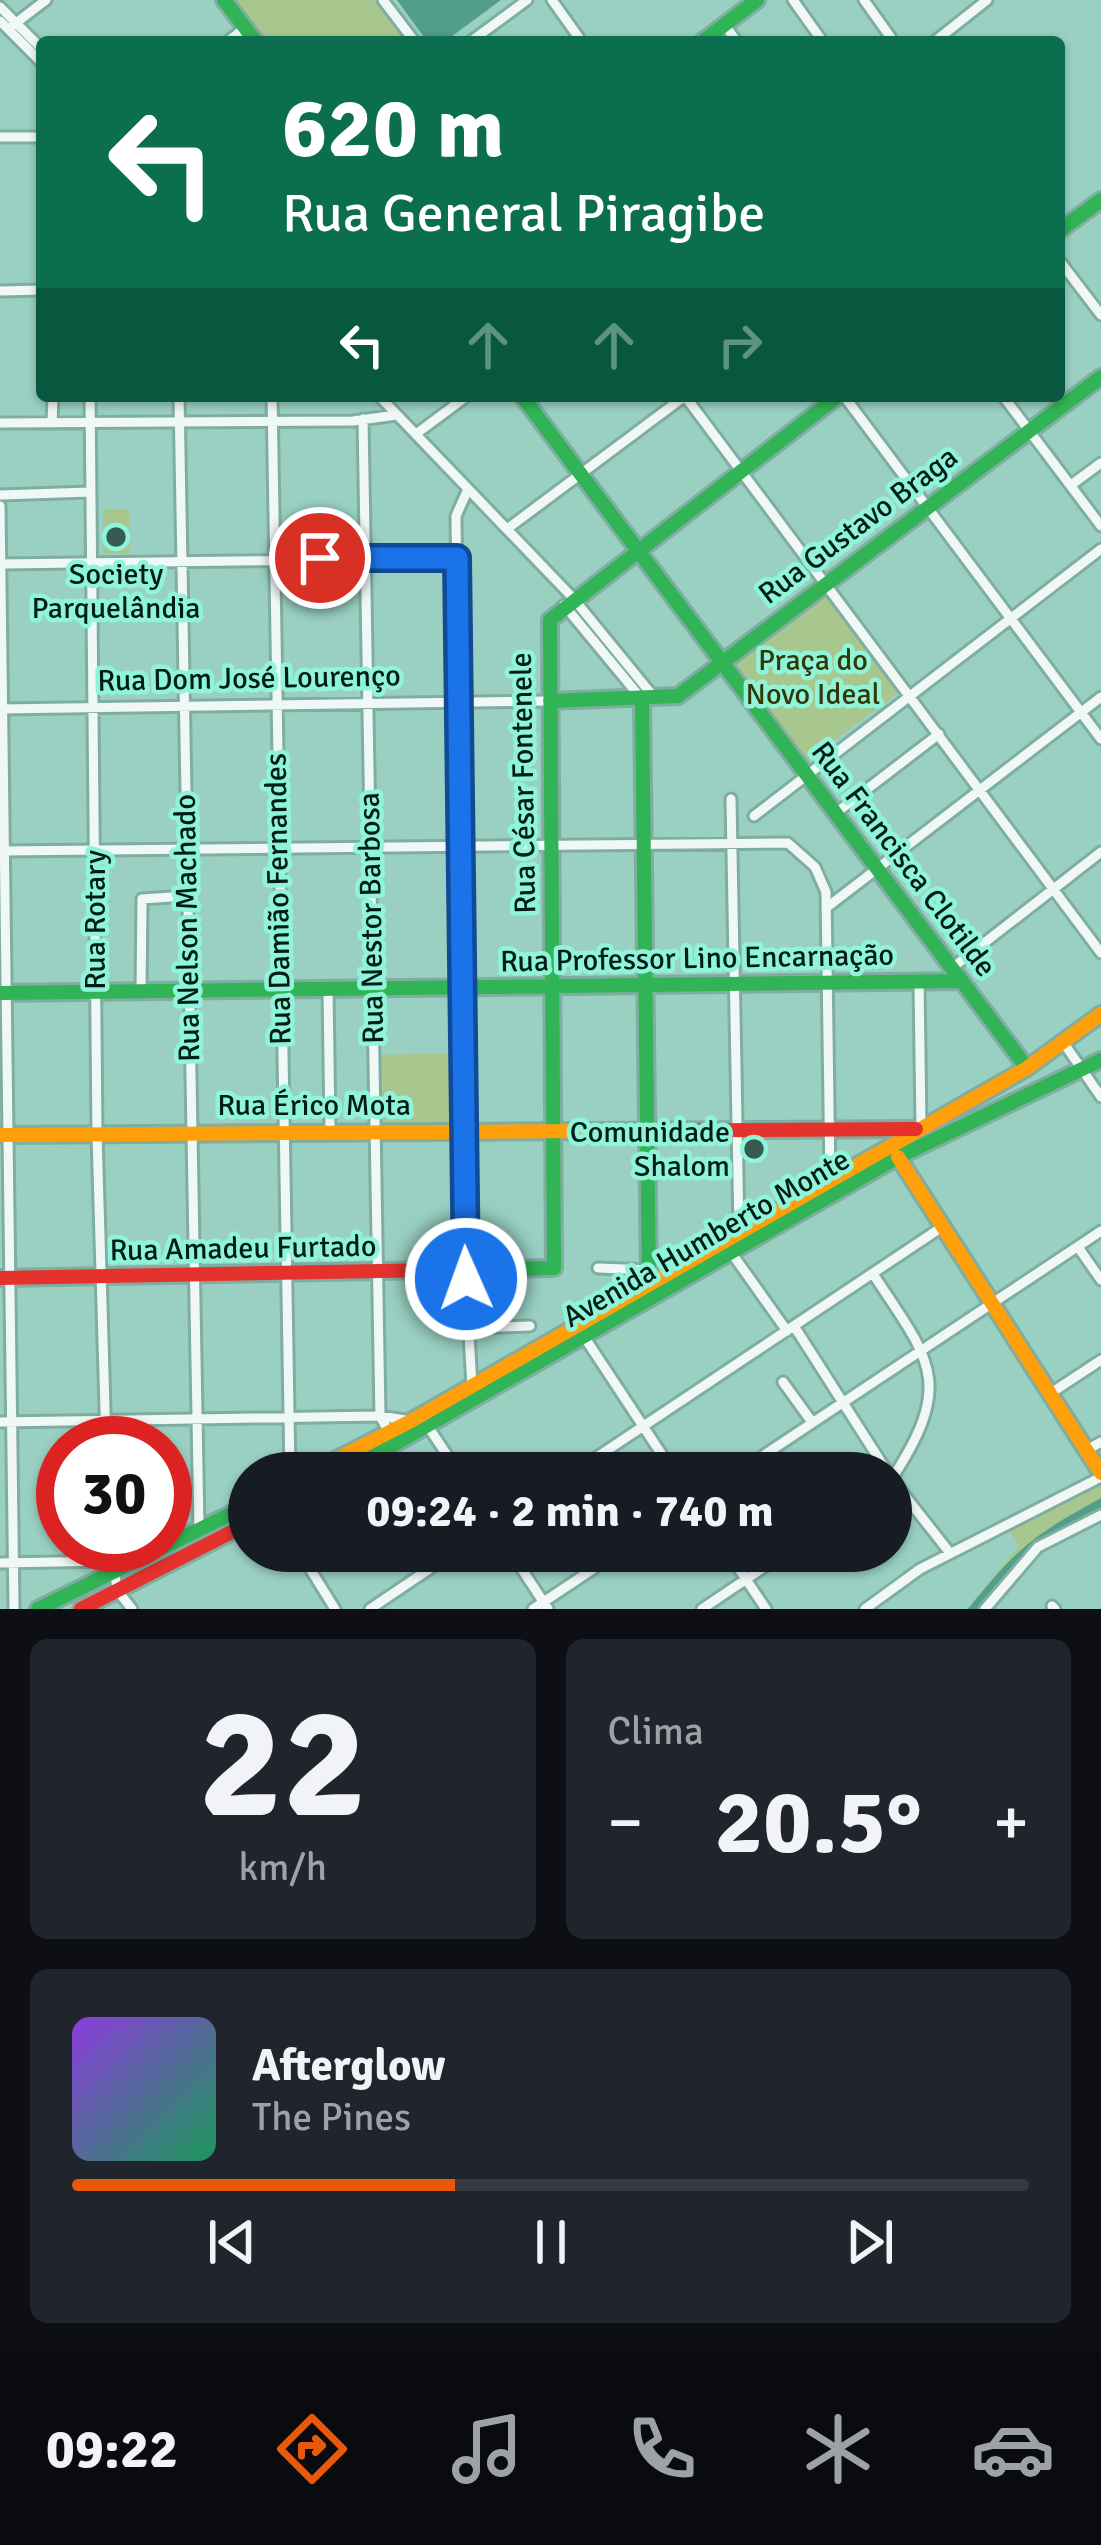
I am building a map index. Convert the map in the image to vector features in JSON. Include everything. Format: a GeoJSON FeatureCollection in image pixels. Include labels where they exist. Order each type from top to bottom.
{"type":"FeatureCollection","features":[{"type":"Feature","properties":{"kind":"street"},"geometry":{"type":"LineString","coordinates":[[8,24],[46,0]]}},
{"type":"Feature","properties":{"kind":"street"},"geometry":{"type":"LineString","coordinates":[[224,0],[251,36]]}},
{"type":"Feature","properties":{"kind":"street"},"geometry":{"type":"LineString","coordinates":[[383,0],[410,36]]}},
{"type":"Feature","properties":{"kind":"street"},"geometry":{"type":"LineString","coordinates":[[478,36],[526,0]]}},
{"type":"Feature","properties":{"kind":"street"},"geometry":{"type":"LineString","coordinates":[[552,0],[578,36]]}},
{"type":"Feature","properties":{"kind":"street"},"geometry":{"type":"LineString","coordinates":[[710,36],[758,0]]}},
{"type":"Feature","properties":{"kind":"street"},"geometry":{"type":"LineString","coordinates":[[793,0],[819,36]]}},
{"type":"Feature","properties":{"kind":"street"},"geometry":{"type":"LineString","coordinates":[[864,0],[890,36]]}},
{"type":"Feature","properties":{"kind":"street"},"geometry":{"type":"LineString","coordinates":[[942,36],[987,0]]}},
{"type":"Feature","properties":{"kind":"street"},"geometry":{"type":"LineString","coordinates":[[0,7],[36,56]]}},
{"type":"Feature","properties":{"kind":"street"},"geometry":{"type":"LineString","coordinates":[[8,24],[36,45]]}},
{"type":"Feature","properties":{"kind":"street"},"geometry":{"type":"LineString","coordinates":[[724,25],[732,36]]}},
{"type":"Feature","properties":{"kind":"street"},"geometry":{"type":"LineString","coordinates":[[234,36],[245,28]]}},
{"type":"Feature","properties":{"kind":"street"},"geometry":{"type":"LineString","coordinates":[[0,136],[36,136]]}},
{"type":"Feature","properties":{"kind":"street"},"geometry":{"type":"LineString","coordinates":[[1065,226],[1101,200]]}},
{"type":"Feature","properties":{"kind":"street"},"geometry":{"type":"LineString","coordinates":[[1065,268],[1101,315]]}},
{"type":"Feature","properties":{"kind":"street"},"geometry":{"type":"LineString","coordinates":[[0,291],[36,290]]}},
{"type":"Feature","properties":{"kind":"street","name":"Rua Gustavo Braga"},"geometry":{"type":"LineString","coordinates":[[649,701],[678,696],[1101,377]]}},
{"type":"Feature","properties":{"kind":"street"},"geometry":{"type":"LineString","coordinates":[[52,402],[52,423]]}},
{"type":"Feature","properties":{"kind":"street","name":"Rua Rotary"},"geometry":{"type":"LineString","coordinates":[[90,402],[99,1276],[106,1416]]}},
{"type":"Feature","properties":{"kind":"street","name":"Rua Nelson Machado"},"geometry":{"type":"LineString","coordinates":[[179,402],[199,1531]]}},
{"type":"Feature","properties":{"kind":"street","name":"Rua Damião Fernandes"},"geometry":{"type":"LineString","coordinates":[[272,402],[290,1452]]}},
{"type":"Feature","properties":{"kind":"street"},"geometry":{"type":"LineString","coordinates":[[386,402],[507,529],[649,701],[643,843],[649,1277],[598,1268]]}},
{"type":"Feature","properties":{"kind":"street"},"geometry":{"type":"LineString","coordinates":[[416,434],[459,402]]}},
{"type":"Feature","properties":{"kind":"street","name":"Rua Francisca Clotilde"},"geometry":{"type":"LineString","coordinates":[[526,402],[1028,1068]]}},
{"type":"Feature","properties":{"kind":"street"},"geometry":{"type":"LineString","coordinates":[[507,529],[677,402]]}},
{"type":"Feature","properties":{"kind":"street"},"geometry":{"type":"LineString","coordinates":[[689,402],[1101,953]]}},
{"type":"Feature","properties":{"kind":"street"},"geometry":{"type":"LineString","coordinates":[[568,601],[833,402]]}},
{"type":"Feature","properties":{"kind":"street"},"geometry":{"type":"LineString","coordinates":[[846,402],[1101,739]]}},
{"type":"Feature","properties":{"kind":"street"},"geometry":{"type":"LineString","coordinates":[[1008,402],[1101,526]]}},
{"type":"Feature","properties":{"kind":"street"},"geometry":{"type":"LineString","coordinates":[[0,423],[398,415]]}},
{"type":"Feature","properties":{"kind":"street","name":"Rua Nestor Barbosa"},"geometry":{"type":"LineString","coordinates":[[363,419],[380,1416],[389,1432]]}},
{"type":"Feature","properties":{"kind":"street"},"geometry":{"type":"LineString","coordinates":[[1072,484],[1101,463]]}},
{"type":"Feature","properties":{"kind":"street"},"geometry":{"type":"LineString","coordinates":[[468,489],[457,508],[457,558],[463,1131],[472,1386]]}},
{"type":"Feature","properties":{"kind":"street"},"geometry":{"type":"LineString","coordinates":[[0,495],[90,493]]}},
{"type":"Feature","properties":{"kind":"street"},"geometry":{"type":"LineString","coordinates":[[0,506],[3,1135],[14,1422],[14,1609]]}},
{"type":"Feature","properties":{"kind":"street"},"geometry":{"type":"LineString","coordinates":[[754,816],[805,772],[1101,548]]}},
{"type":"Feature","properties":{"kind":"street"},"geometry":{"type":"LineString","coordinates":[[0,564],[457,558]]}},
{"type":"Feature","properties":{"kind":"street","name":"Rua César Fontenele"},"geometry":{"type":"LineString","coordinates":[[556,1266],[548,627],[568,601]]}},
{"type":"Feature","properties":{"kind":"street"},"geometry":{"type":"LineString","coordinates":[[826,908],[1101,697]]}},
{"type":"Feature","properties":{"kind":"street","name":"Rua Dom José Lourenço"},"geometry":{"type":"LineString","coordinates":[[1,709],[649,701]]}},
{"type":"Feature","properties":{"kind":"street"},"geometry":{"type":"LineString","coordinates":[[836,813],[938,734]]}},
{"type":"Feature","properties":{"kind":"street"},"geometry":{"type":"LineString","coordinates":[[731,799],[739,1233]]}},
{"type":"Feature","properties":{"kind":"street"},"geometry":{"type":"LineString","coordinates":[[1,851],[772,840],[796,848],[822,878],[826,908],[830,1179]]}},
{"type":"Feature","properties":{"kind":"street"},"geometry":{"type":"LineString","coordinates":[[952,968],[1101,852]]}},
{"type":"Feature","properties":{"kind":"street"},"geometry":{"type":"LineString","coordinates":[[141,993],[142,899],[186,896]]}},
{"type":"Feature","properties":{"kind":"street","name":"Rua Professor Lino Encarnação"},"geometry":{"type":"LineString","coordinates":[[2,993],[962,981]]}},
{"type":"Feature","properties":{"kind":"street"},"geometry":{"type":"LineString","coordinates":[[919,982],[919,1127]]}},
{"type":"Feature","properties":{"kind":"street"},"geometry":{"type":"LineString","coordinates":[[328,988],[330,1132]]}},
{"type":"Feature","properties":{"kind":"street","name":"Avenida Humberto Monte"},"geometry":{"type":"LineString","coordinates":[[375,1452],[649,1277],[739,1233],[1028,1068],[1101,1014]]}},
{"type":"Feature","properties":{"kind":"street"},"geometry":{"type":"LineString","coordinates":[[1063,1042],[1101,1097]]}},
{"type":"Feature","properties":{"kind":"street","name":"Avenida Humberto Monte"},"geometry":{"type":"LineString","coordinates":[[350,1452],[586,1340],[898,1157],[1101,1060]]}},
{"type":"Feature","properties":{"kind":"street","name":"Rua Érico Mota"},"geometry":{"type":"LineString","coordinates":[[3,1135],[919,1127]]}},
{"type":"Feature","properties":{"kind":"street"},"geometry":{"type":"LineString","coordinates":[[865,1609],[950,1553],[1101,1475],[1094,1446],[1052,1393],[898,1157]]}},
{"type":"Feature","properties":{"kind":"street"},"geometry":{"type":"LineString","coordinates":[[604,1452],[942,1227]]}},
{"type":"Feature","properties":{"kind":"street"},"geometry":{"type":"LineString","coordinates":[[768,1452],[1101,1231]]}},
{"type":"Feature","properties":{"kind":"street"},"geometry":{"type":"LineString","coordinates":[[1078,1247],[1101,1280]]}},
{"type":"Feature","properties":{"kind":"street"},"geometry":{"type":"LineString","coordinates":[[733,1255],[843,1402],[874,1452]]}},
{"type":"Feature","properties":{"kind":"street","name":"Rua Amadeu Furtado"},"geometry":{"type":"LineString","coordinates":[[5,1278],[379,1274],[556,1266]]}},
{"type":"Feature","properties":{"kind":"street"},"geometry":{"type":"LineString","coordinates":[[873,1274],[923,1349],[931,1377],[928,1404],[908,1452]]}},
{"type":"Feature","properties":{"kind":"street"},"geometry":{"type":"LineString","coordinates":[[577,1325],[660,1452]]}},
{"type":"Feature","properties":{"kind":"street"},"geometry":{"type":"LineString","coordinates":[[470,1328],[530,1326]]}},
{"type":"Feature","properties":{"kind":"street"},"geometry":{"type":"LineString","coordinates":[[1052,1393],[1101,1360]]}},
{"type":"Feature","properties":{"kind":"street"},"geometry":{"type":"LineString","coordinates":[[783,1382],[812,1422]]}},
{"type":"Feature","properties":{"kind":"street"},"geometry":{"type":"LineString","coordinates":[[192,1418],[380,1416],[420,1421],[443,1452]]}},
{"type":"Feature","properties":{"kind":"street"},"geometry":{"type":"LineString","coordinates":[[0,1422],[36,1422]]}},
{"type":"Feature","properties":{"kind":"street"},"geometry":{"type":"LineString","coordinates":[[912,1506],[950,1553]]}},
{"type":"Feature","properties":{"kind":"street"},"geometry":{"type":"LineString","coordinates":[[985,1609],[1028,1556],[1101,1514]]}},
{"type":"Feature","properties":{"kind":"street"},"geometry":{"type":"LineString","coordinates":[[192,1534],[228,1516]]}},
{"type":"Feature","properties":{"kind":"street"},"geometry":{"type":"LineString","coordinates":[[81,1609],[228,1534]]}},
{"type":"Feature","properties":{"kind":"street"},"geometry":{"type":"LineString","coordinates":[[0,1563],[36,1564]]}},
{"type":"Feature","properties":{"kind":"street"},"geometry":{"type":"LineString","coordinates":[[38,1609],[102,1572]]}},
{"type":"Feature","properties":{"kind":"street"},"geometry":{"type":"LineString","coordinates":[[113,1572],[117,1590],[132,1609]]}},
{"type":"Feature","properties":{"kind":"street"},"geometry":{"type":"LineString","coordinates":[[311,1572],[335,1609]]}},
{"type":"Feature","properties":{"kind":"street"},"geometry":{"type":"LineString","coordinates":[[370,1609],[425,1572]]}},
{"type":"Feature","properties":{"kind":"street"},"geometry":{"type":"LineString","coordinates":[[522,1572],[541,1607],[590,1572]]}},
{"type":"Feature","properties":{"kind":"street"},"geometry":{"type":"LineString","coordinates":[[741,1572],[766,1609]]}},
{"type":"Feature","properties":{"kind":"street"},"geometry":{"type":"LineString","coordinates":[[702,1609],[758,1572]]}},
{"type":"Feature","properties":{"kind":"green space"},"geometry":{"type":"Polygon","coordinates":[[[233,0],[378,0],[405,36],[260,36],[233,0]]]}},
{"type":"Feature","properties":{"kind":"green space","name":"Society Parquelândia"},"geometry":{"type":"Polygon","coordinates":[[[103,509],[129,509],[129,554],[103,554],[103,509]]]}},
{"type":"Feature","properties":{"kind":"green space","name":"Praça do Novo Ideal"},"geometry":{"type":"Polygon","coordinates":[[[824,594],[898,693],[804,763],[728,663],[824,594]]]}},
{"type":"Feature","properties":{"kind":"green space"},"geometry":{"type":"Polygon","coordinates":[[[454,1053],[456,1126],[378,1125],[381,1067],[377,1055],[454,1053]]]}},
{"type":"Feature","properties":{"kind":"green space"},"geometry":{"type":"Polygon","coordinates":[[[1101,1485],[1101,1515],[1050,1540],[985,1609],[967,1609],[1019,1545],[1008,1529],[1101,1485]]]}},
{"type":"Feature","properties":{"kind":"shaded area"},"geometry":{"type":"Polygon","coordinates":[[[397,0],[501,0],[452,36],[423,36],[397,0]]]}},
{"type":"Feature","properties":{"kind":"shaded area"},"geometry":{"type":"Polygon","coordinates":[[[1101,1498],[1101,1510],[1029,1548],[980,1609],[968,1609],[1027,1545],[1101,1498]]]}},
{"type":"Feature","properties":{"kind":"traffic: fast"},"geometry":{"type":"LineString","coordinates":[[224,0],[251,36]]}},
{"type":"Feature","properties":{"kind":"traffic: fast"},"geometry":{"type":"LineString","coordinates":[[710,36],[757,0]]}},
{"type":"Feature","properties":{"kind":"traffic: fast"},"geometry":{"type":"LineString","coordinates":[[1065,227],[1101,200]]}},
{"type":"Feature","properties":{"kind":"traffic: fast"},"geometry":{"type":"LineString","coordinates":[[550,701],[678,696],[1101,377]]}},
{"type":"Feature","properties":{"kind":"traffic: fast"},"geometry":{"type":"LineString","coordinates":[[527,402],[1027,1068]]}},
{"type":"Feature","properties":{"kind":"traffic: fast"},"geometry":{"type":"LineString","coordinates":[[437,1270],[554,1268],[550,620],[830,402]]}},
{"type":"Feature","properties":{"kind":"traffic: fast"},"geometry":{"type":"LineString","coordinates":[[642,702],[649,1284]]}},
{"type":"Feature","properties":{"kind":"traffic: fast"},"geometry":{"type":"LineString","coordinates":[[0,993],[962,981]]}},
{"type":"Feature","properties":{"kind":"traffic: fast"},"geometry":{"type":"LineString","coordinates":[[381,1452],[898,1157],[1101,1060]]}},
{"type":"Feature","properties":{"kind":"traffic: fast"},"geometry":{"type":"LineString","coordinates":[[38,1609],[228,1515]]}},
{"type":"Feature","properties":{"kind":"traffic: slow"},"geometry":{"type":"LineString","coordinates":[[351,1452],[1027,1068],[1101,1014]]}},
{"type":"Feature","properties":{"kind":"traffic: slow"},"geometry":{"type":"LineString","coordinates":[[0,1135],[590,1131]]}},
{"type":"Feature","properties":{"kind":"traffic: slow"},"geometry":{"type":"LineString","coordinates":[[898,1157],[1101,1473]]}},
{"type":"Feature","properties":{"kind":"traffic: jam"},"geometry":{"type":"LineString","coordinates":[[590,1131],[916,1129]]}},
{"type":"Feature","properties":{"kind":"traffic: jam"},"geometry":{"type":"LineString","coordinates":[[0,1278],[437,1270]]}},
{"type":"Feature","properties":{"kind":"traffic: jam"},"geometry":{"type":"LineString","coordinates":[[81,1609],[228,1534]]}},
{"type":"Feature","properties":{"kind":"place","name":"Society Parquelândia"},"geometry":{"type":"Point","coordinates":[116,537]}},
{"type":"Feature","properties":{"kind":"place","name":"Comunidade Shalom"},"geometry":{"type":"Point","coordinates":[754,1149]}},
{"type":"Feature","properties":{"kind":"route"},"geometry":{"type":"LineString","coordinates":[[320,558],[457,558],[466,1279]]}}]}
